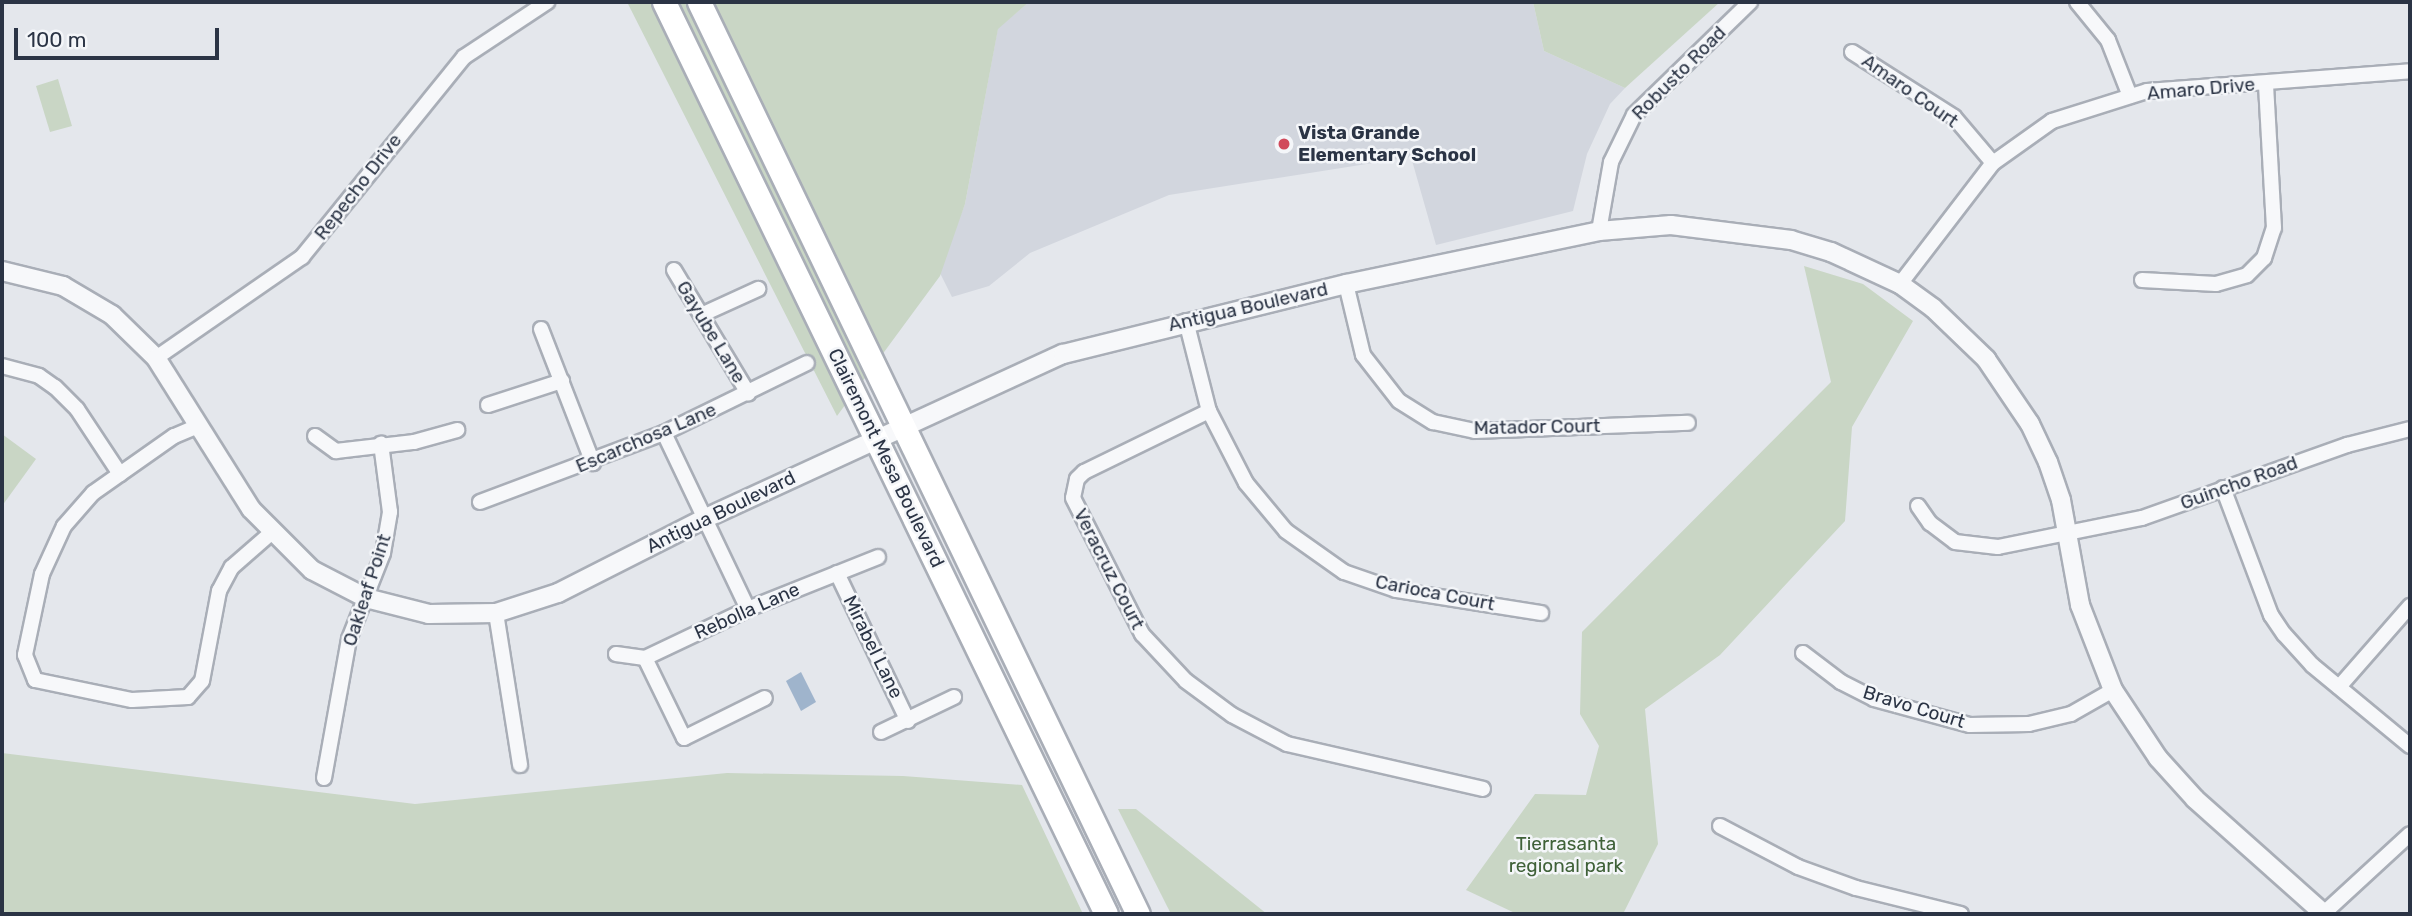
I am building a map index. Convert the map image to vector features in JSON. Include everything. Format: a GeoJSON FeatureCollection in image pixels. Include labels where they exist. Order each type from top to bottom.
{"type":"FeatureCollection","features":[{"type":"Feature","properties":{"kind":"main road","name":"Clairemont Mesa Boulevard"},"geometry":{"type":"LineString","coordinates":[[664,2],[1106,914]]}},
{"type":"Feature","properties":{"kind":"main road","name":"Clairemont Mesa Boulevard"},"geometry":{"type":"LineString","coordinates":[[699,2],[1138,914]]}},
{"type":"Feature","properties":{"kind":"street","name":"Repecho Drive"},"geometry":{"type":"LineString","coordinates":[[156,358],[302,257],[464,57],[547,2]]}},
{"type":"Feature","properties":{"kind":"street","name":"Robusto Road"},"geometry":{"type":"LineString","coordinates":[[1599,231],[1611,162],[1634,115],[1750,2]]}},
{"type":"Feature","properties":{"kind":"street"},"geometry":{"type":"LineString","coordinates":[[2077,2],[2108,40],[2130,96]]}},
{"type":"Feature","properties":{"kind":"street","name":"Amaro Court"},"geometry":{"type":"LineString","coordinates":[[1852,52],[1954,117],[1993,163]]}},
{"type":"Feature","properties":{"kind":"street","name":"Amaro Drive"},"geometry":{"type":"LineString","coordinates":[[1900,284],[1993,163],[2052,121],[2130,96],[2410,71]]}},
{"type":"Feature","properties":{"kind":"street"},"geometry":{"type":"LineString","coordinates":[[2141,280],[2216,284],[2247,275],[2264,258],[2274,228],[2266,83]]}},
{"type":"Feature","properties":{"kind":"street","name":"Antigua Boulevard"},"geometry":{"type":"LineString","coordinates":[[2,271],[63,286],[112,315],[156,358],[198,426],[271,533],[312,570],[366,598],[429,614],[496,613],[558,593],[706,518],[1063,354],[1186,321],[1346,284],[1599,231],[1671,225],[1791,240],[1831,252],[1900,284],[1933,308],[1986,359],[2048,462],[2067,531],[2080,605],[2113,690],[2158,758],[2195,799],[2323,914]]}},
{"type":"Feature","properties":{"kind":"street","name":"Gayube Lane"},"geometry":{"type":"LineString","coordinates":[[674,270],[748,393]]}},
{"type":"Feature","properties":{"kind":"street","name":"Matador Court"},"geometry":{"type":"LineString","coordinates":[[1346,284],[1363,355],[1399,401],[1433,422],[1475,431],[1688,423]]}},
{"type":"Feature","properties":{"kind":"street"},"geometry":{"type":"LineString","coordinates":[[701,315],[758,289]]}},
{"type":"Feature","properties":{"kind":"street","name":"Carioca Court"},"geometry":{"type":"LineString","coordinates":[[1186,321],[1209,411],[1246,483],[1286,531],[1344,572],[1396,590],[1541,613]]}},
{"type":"Feature","properties":{"kind":"street"},"geometry":{"type":"LineString","coordinates":[[541,329],[593,463]]}},
{"type":"Feature","properties":{"kind":"street","name":"Escarchosa Lane"},"geometry":{"type":"LineString","coordinates":[[480,502],[593,463],[664,433],[807,363]]}},
{"type":"Feature","properties":{"kind":"street"},"geometry":{"type":"LineString","coordinates":[[2,366],[39,376],[55,387],[77,409],[120,474]]}},
{"type":"Feature","properties":{"kind":"street"},"geometry":{"type":"LineString","coordinates":[[488,405],[562,381]]}},
{"type":"Feature","properties":{"kind":"street","name":"Veracruz Court"},"geometry":{"type":"LineString","coordinates":[[1209,411],[1084,472],[1077,480],[1073,498],[1142,634],[1186,681],[1232,715],[1287,744],[1483,789]]}},
{"type":"Feature","properties":{"kind":"street"},"geometry":{"type":"LineString","coordinates":[[198,426],[174,436],[93,493],[64,526],[42,574],[25,655],[35,680],[132,700],[188,697],[202,681],[219,591],[232,567],[271,533]]}},
{"type":"Feature","properties":{"kind":"street","name":"Guincho Road"},"geometry":{"type":"LineString","coordinates":[[1918,506],[1930,523],[1955,542],[1973,547],[1998,547],[2142,518],[2347,445],[2410,429]]}},
{"type":"Feature","properties":{"kind":"street"},"geometry":{"type":"LineString","coordinates":[[315,436],[337,451],[414,442],[457,430]]}},
{"type":"Feature","properties":{"kind":"street"},"geometry":{"type":"LineString","coordinates":[[664,433],[748,609]]}},
{"type":"Feature","properties":{"kind":"street","name":"Oakleaf Point"},"geometry":{"type":"LineString","coordinates":[[324,778],[349,639],[383,553],[390,512],[381,444]]}},
{"type":"Feature","properties":{"kind":"street"},"geometry":{"type":"LineString","coordinates":[[2223,488],[2271,615],[2312,665],[2410,746]]}},
{"type":"Feature","properties":{"kind":"street","name":"Rebolla Lane"},"geometry":{"type":"LineString","coordinates":[[645,658],[748,609],[878,557]]}},
{"type":"Feature","properties":{"kind":"street","name":"Mirabel Lane"},"geometry":{"type":"LineString","coordinates":[[837,573],[908,721]]}},
{"type":"Feature","properties":{"kind":"street"},"geometry":{"type":"LineString","coordinates":[[2339,687],[2410,606]]}},
{"type":"Feature","properties":{"kind":"street"},"geometry":{"type":"LineString","coordinates":[[496,613],[520,765]]}},
{"type":"Feature","properties":{"kind":"street","name":"Bravo Court"},"geometry":{"type":"LineString","coordinates":[[1803,653],[1841,682],[1874,699],[1970,725],[2029,724],[2071,714],[2113,690]]}},
{"type":"Feature","properties":{"kind":"street"},"geometry":{"type":"LineString","coordinates":[[616,654],[645,658],[684,738],[765,698]]}},
{"type":"Feature","properties":{"kind":"street","name":"Mirabel Lane"},"geometry":{"type":"LineString","coordinates":[[881,732],[954,697]]}},
{"type":"Feature","properties":{"kind":"street"},"geometry":{"type":"LineString","coordinates":[[1720,826],[1798,867],[1856,888],[1961,914]]}},
{"type":"Feature","properties":{"kind":"street"},"geometry":{"type":"LineString","coordinates":[[2323,914],[2410,834]]}},
{"type":"Feature","properties":{"kind":"shaded area","name":"Vista Grande Elementary School"},"geometry":{"type":"Polygon","coordinates":[[[1029,2],[1533,2],[1544,51],[1625,88],[1610,104],[1587,154],[1573,211],[1436,245],[1411,157],[1169,195],[1030,253],[989,286],[952,297],[939,271],[965,204],[998,28],[1029,2]]]}},
{"type":"Feature","properties":{"kind":"green space"},"geometry":{"type":"Polygon","coordinates":[[[627,2],[1029,2],[998,29],[965,204],[940,276],[837,416],[627,2]]]}},
{"type":"Feature","properties":{"kind":"green space"},"geometry":{"type":"Polygon","coordinates":[[[1533,2],[1720,2],[1625,88],[1544,51],[1533,2]]]}},
{"type":"Feature","properties":{"kind":"green space"},"geometry":{"type":"Polygon","coordinates":[[[58,79],[72,126],[50,132],[36,86],[58,79]]]}},
{"type":"Feature","properties":{"kind":"green space","name":"Tierrasanta regional park"},"geometry":{"type":"Polygon","coordinates":[[[1804,266],[1863,284],[1913,321],[1852,427],[1845,521],[1720,655],[1645,709],[1658,844],[1623,914],[1517,914],[1466,890],[1535,794],[1586,795],[1599,746],[1580,714],[1582,632],[1831,382],[1804,266]]]}},
{"type":"Feature","properties":{"kind":"green space"},"geometry":{"type":"Polygon","coordinates":[[[2,434],[36,459],[2,506],[2,434]]]}},
{"type":"Feature","properties":{"kind":"green space"},"geometry":{"type":"Polygon","coordinates":[[[2,753],[415,804],[727,773],[903,776],[1022,785],[1083,914],[2,914],[2,753]]]}},
{"type":"Feature","properties":{"kind":"green space"},"geometry":{"type":"Polygon","coordinates":[[[1118,809],[1136,809],[1267,914],[1171,914],[1118,809]]]}},
{"type":"Feature","properties":{"kind":"water"},"geometry":{"type":"Polygon","coordinates":[[[801,672],[816,702],[801,711],[786,681],[801,672]]]}},
{"type":"Feature","properties":{"kind":"place","name":"Vista Grande Elementary School"},"geometry":{"type":"Point","coordinates":[1284,144]}}]}
